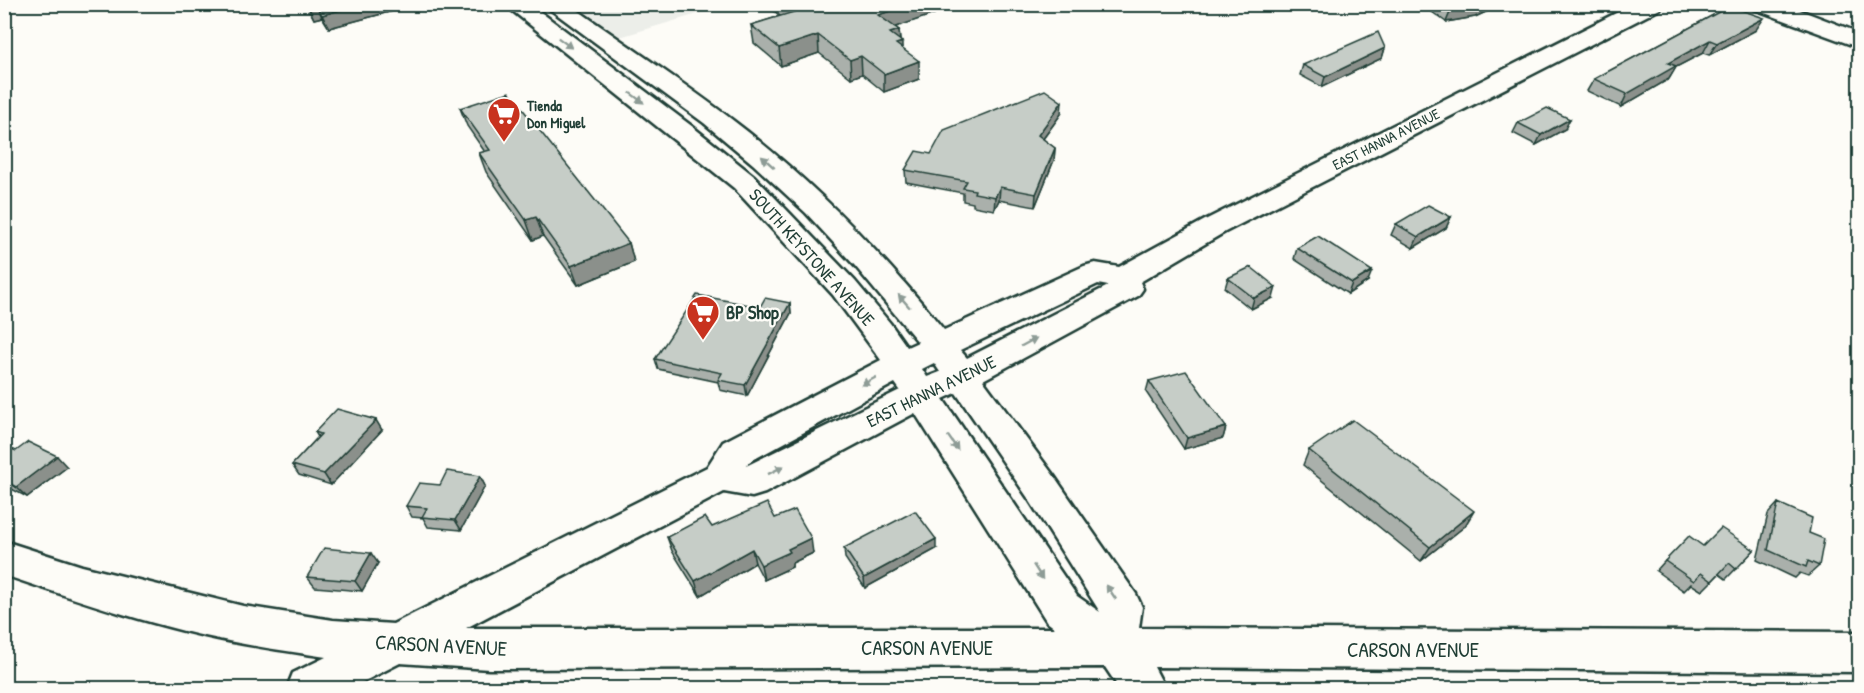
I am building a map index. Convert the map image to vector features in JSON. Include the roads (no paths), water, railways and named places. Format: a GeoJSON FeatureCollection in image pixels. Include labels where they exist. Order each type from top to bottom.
{"type":"FeatureCollection","features":[{"type":"Feature","properties":{"kind":"main road","name":"SOUTH KEYSTONE AVENUE"},"geometry":{"type":"LineString","coordinates":[[515,4],[716,121],[764,158],[874,266],[952,361],[1044,490],[1121,607],[1116,647]]}},
{"type":"Feature","properties":{"kind":"main road","name":"SOUTH KEYSTONE AVENUE"},"geometry":{"type":"LineString","coordinates":[[554,4],[604,57],[769,206],[860,306],[982,485],[1062,609],[1116,647],[1143,688]]}},
{"type":"Feature","properties":{"kind":"main road","name":"EAST HANNA AVENUE"},"geometry":{"type":"LineString","coordinates":[[309,688],[720,477],[752,482],[910,380],[952,361],[1064,286],[1095,273],[1123,278],[1215,226],[1652,4]]}},
{"type":"Feature","properties":{"kind":"main road"},"geometry":{"type":"LineString","coordinates":[[1762,4],[1860,41]]}},
{"type":"Feature","properties":{"kind":"main road","name":"CARSON AVENUE"},"geometry":{"type":"LineString","coordinates":[[4,558],[82,584],[186,613],[315,637],[489,649],[1116,647],[1860,652]]}},
{"type":"Feature","properties":{"kind":"place","name":"Tienda Don Miguel"},"geometry":{"type":"Point","coordinates":[504,143]}},
{"type":"Feature","properties":{"kind":"place","name":"BP Shop"},"geometry":{"type":"Point","coordinates":[703,341]}}]}
